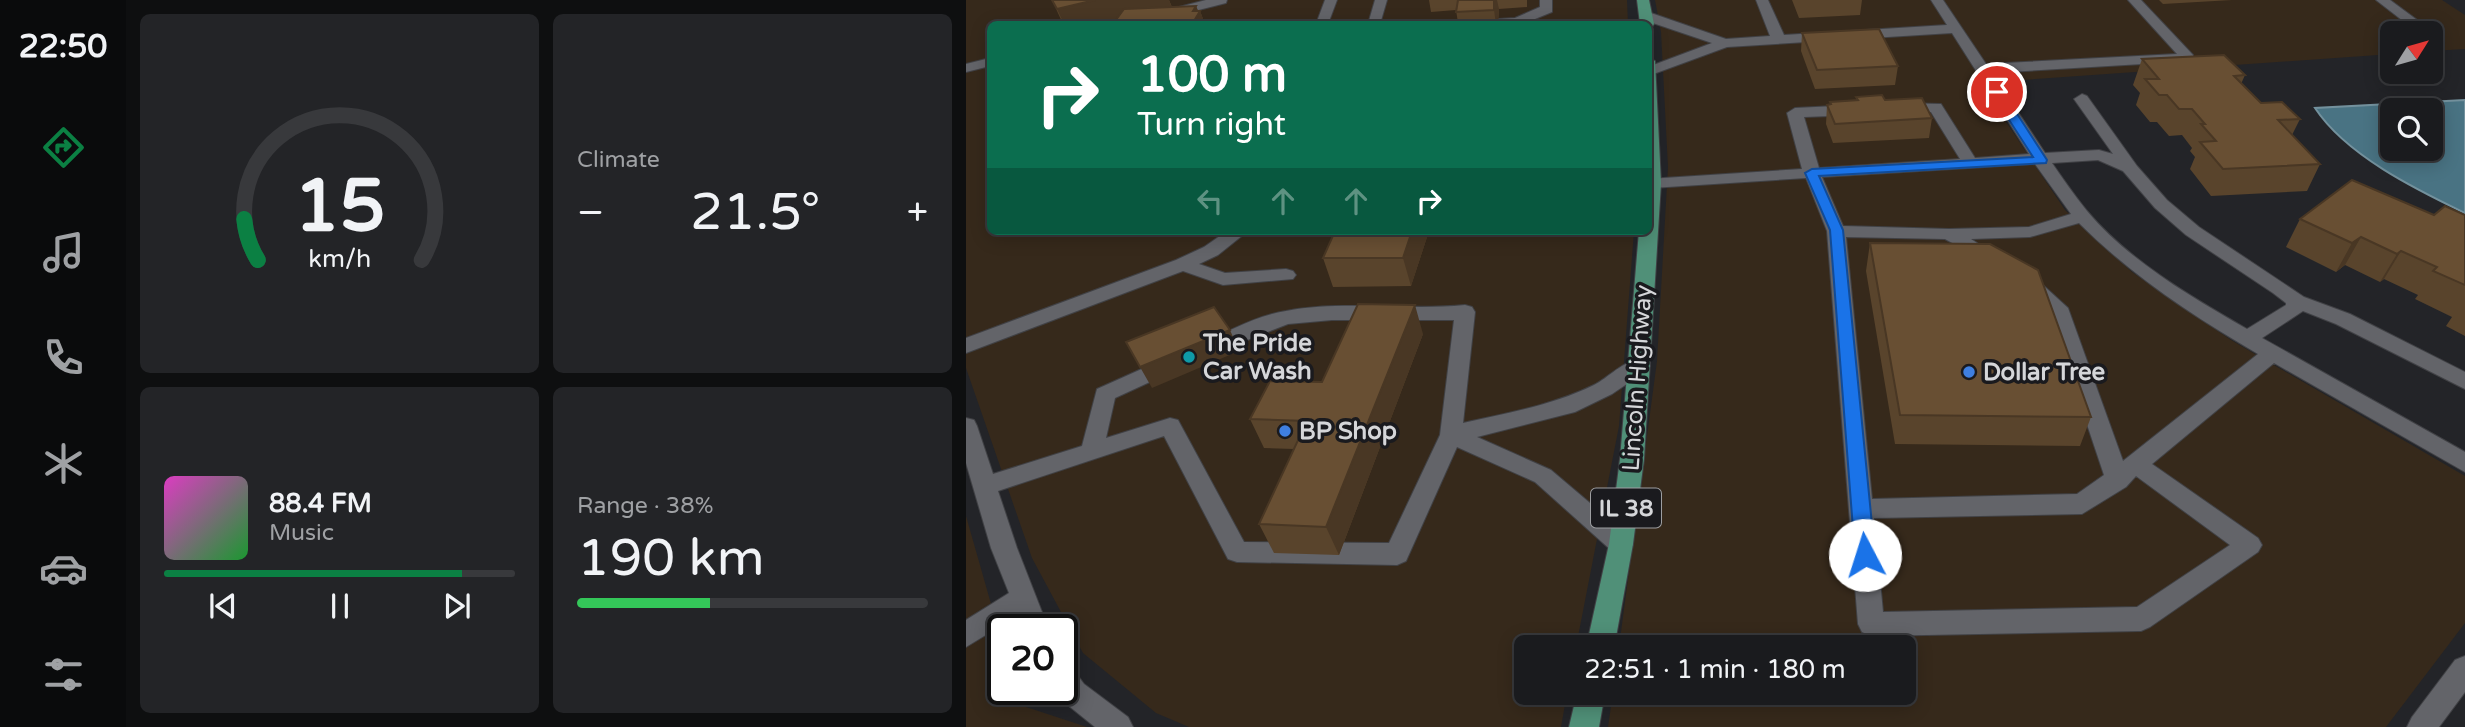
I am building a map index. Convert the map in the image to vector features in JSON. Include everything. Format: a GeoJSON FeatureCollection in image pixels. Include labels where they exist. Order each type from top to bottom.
{"type":"FeatureCollection","features":[{"type":"Feature","properties":{"kind":"main road"},"geometry":{"type":"LineString","coordinates":[[1643,0],[1646,20]]}},
{"type":"Feature","properties":{"kind":"main road","name":"Lincoln Highway"},"geometry":{"type":"LineString","coordinates":[[1603,635],[1621,544],[1632,459],[1648,235]]}},
{"type":"Feature","properties":{"kind":"main road"},"geometry":{"type":"LineString","coordinates":[[1584,727],[1589,705]]}},
{"type":"Feature","properties":{"kind":"street"},"geometry":{"type":"LineString","coordinates":[[1140,21],[1221,0]]}},
{"type":"Feature","properties":{"kind":"street"},"geometry":{"type":"LineString","coordinates":[[1323,21],[1331,0]]}},
{"type":"Feature","properties":{"kind":"street"},"geometry":{"type":"LineString","coordinates":[[1375,21],[1381,0]]}},
{"type":"Feature","properties":{"kind":"street"},"geometry":{"type":"LineString","coordinates":[[1519,21],[1546,9],[1546,0]]}},
{"type":"Feature","properties":{"kind":"street"},"geometry":{"type":"LineString","coordinates":[[1762,0],[1779,40]]}},
{"type":"Feature","properties":{"kind":"street"},"geometry":{"type":"LineString","coordinates":[[1937,0],[2041,160],[2082,216],[2118,251],[2155,280],[2247,338],[2465,463]]}},
{"type":"Feature","properties":{"kind":"street"},"geometry":{"type":"LineString","coordinates":[[1982,69],[2188,58],[2134,0]]}},
{"type":"Feature","properties":{"kind":"street"},"geometry":{"type":"LineString","coordinates":[[2382,0],[2411,21]]}},
{"type":"Feature","properties":{"kind":"street"},"geometry":{"type":"LineString","coordinates":[[1652,22],[1725,43]]}},
{"type":"Feature","properties":{"kind":"street"},"geometry":{"type":"LineString","coordinates":[[1652,71],[1725,43],[1956,29]]}},
{"type":"Feature","properties":{"kind":"street"},"geometry":{"type":"LineString","coordinates":[[966,68],[987,63]]}},
{"type":"Feature","properties":{"kind":"street"},"geometry":{"type":"LineString","coordinates":[[2082,99],[2160,203],[2190,230],[2297,302],[2343,319],[2465,381]]}},
{"type":"Feature","properties":{"kind":"street"},"geometry":{"type":"LineString","coordinates":[[1971,164],[1936,107],[1795,113],[1812,173],[1836,230],[1871,624],[2141,619],[2249,545],[2136,464]]}},
{"type":"Feature","properties":{"kind":"street"},"geometry":{"type":"LineString","coordinates":[[1652,183],[2099,155],[2129,165]]}},
{"type":"Feature","properties":{"kind":"street"},"geometry":{"type":"LineString","coordinates":[[1836,230],[1949,234],[2030,232],[2082,216]]}},
{"type":"Feature","properties":{"kind":"street"},"geometry":{"type":"LineString","coordinates":[[1949,234],[2034,285],[2058,307],[2118,480]]}},
{"type":"Feature","properties":{"kind":"street"},"geometry":{"type":"LineString","coordinates":[[966,346],[1183,264],[1212,251],[1233,235]]}},
{"type":"Feature","properties":{"kind":"street"},"geometry":{"type":"LineString","coordinates":[[1183,264],[1223,279],[1286,275]]}},
{"type":"Feature","properties":{"kind":"street"},"geometry":{"type":"LineString","coordinates":[[2247,338],[2294,309],[2297,302]]}},
{"type":"Feature","properties":{"kind":"street"},"geometry":{"type":"LineString","coordinates":[[985,486],[1093,452],[1170,426],[1237,552],[1397,554],[1451,435],[1465,312],[1429,317],[1284,317],[1105,394],[1093,452]]}},
{"type":"Feature","properties":{"kind":"street"},"geometry":{"type":"LineString","coordinates":[[1861,509],[2082,504],[2118,480],[2273,353]]}},
{"type":"Feature","properties":{"kind":"street"},"geometry":{"type":"LineString","coordinates":[[1451,435],[1567,406],[1604,389],[1639,366]]}},
{"type":"Feature","properties":{"kind":"street"},"geometry":{"type":"LineString","coordinates":[[966,426],[1030,614]]}},
{"type":"Feature","properties":{"kind":"street"},"geometry":{"type":"LineString","coordinates":[[1451,435],[1543,476],[1621,544]]}},
{"type":"Feature","properties":{"kind":"street"},"geometry":{"type":"LineString","coordinates":[[966,635],[1023,598]]}},
{"type":"Feature","properties":{"kind":"street"},"geometry":{"type":"LineString","coordinates":[[2423,727],[2465,669]]}},
{"type":"Feature","properties":{"kind":"street"},"geometry":{"type":"LineString","coordinates":[[1078,696],[1118,727]]}},
{"type":"Feature","properties":{"kind":"shaded area"},"geometry":{"type":"Polygon","coordinates":[[[966,0],[1627,0],[1628,21],[987,21],[987,235],[1634,235],[1619,426],[1578,635],[1514,635],[1514,705],[1565,705],[1561,727],[1189,727],[1156,713],[1083,653],[1078,644],[1078,614],[1062,614],[1032,558],[966,368],[966,0]]]}},
{"type":"Feature","properties":{"kind":"shaded area"},"geometry":{"type":"Polygon","coordinates":[[[1655,0],[2442,0],[2465,15],[2465,49],[2443,50],[2443,21],[2380,21],[2380,55],[1980,83],[2065,210],[2132,272],[2231,340],[2465,476],[2465,623],[2386,727],[1608,727],[1611,705],[1916,705],[1916,635],[1621,635],[1657,361],[1668,167],[1661,32],[1655,0]]]}},
{"type":"Feature","properties":{"kind":"shaded area"},"geometry":{"type":"Polygon","coordinates":[[[966,516],[994,614],[987,614],[987,705],[1020,705],[1087,727],[966,727],[966,516]]]}},
{"type":"Feature","properties":{"kind":"water"},"geometry":{"type":"Polygon","coordinates":[[[2465,100],[2465,213],[2383,169],[2344,141],[2315,108],[2380,105],[2380,161],[2443,161],[2443,101],[2465,100]]]}},
{"type":"Feature","properties":{"kind":"building"},"geometry":{"type":"Polygon","coordinates":[[[1052,0],[1095,0],[1057,9],[1052,0]]]}},
{"type":"Feature","properties":{"kind":"building"},"geometry":{"type":"Polygon","coordinates":[[[1458,0],[1494,0],[1494,10],[1456,12],[1458,0]]]}},
{"type":"Feature","properties":{"kind":"building"},"geometry":{"type":"Polygon","coordinates":[[[1196,6],[1193,11],[1200,11],[1194,21],[1115,21],[1124,9],[1196,6]]]}},
{"type":"Feature","properties":{"kind":"building"},"geometry":{"type":"Polygon","coordinates":[[[1879,29],[1898,66],[1817,70],[1802,33],[1879,29]]]}},
{"type":"Feature","properties":{"kind":"building"},"geometry":{"type":"Polygon","coordinates":[[[2224,55],[2245,75],[2234,76],[2261,103],[2282,102],[2300,119],[2278,120],[2320,164],[2223,169],[2200,142],[2216,141],[2192,109],[2179,109],[2167,95],[2159,95],[2145,79],[2159,79],[2142,59],[2224,55]]]}},
{"type":"Feature","properties":{"kind":"building"},"geometry":{"type":"Polygon","coordinates":[[[1882,95],[1885,100],[1922,98],[1932,118],[1835,124],[1827,105],[1831,104],[1830,102],[1858,100],[1856,97],[1882,95]]]}},
{"type":"Feature","properties":{"kind":"building"},"geometry":{"type":"Polygon","coordinates":[[[2352,180],[2434,215],[2445,206],[2465,215],[2465,285],[2433,271],[2437,267],[2401,251],[2397,254],[2361,237],[2352,243],[2300,219],[2352,180]]]}},
{"type":"Feature","properties":{"kind":"building"},"geometry":{"type":"Polygon","coordinates":[[[1333,235],[1411,235],[1403,258],[1323,258],[1333,235]]]}},
{"type":"Feature","properties":{"kind":"building","name":"Dollar Tree"},"geometry":{"type":"Polygon","coordinates":[[[1870,243],[1990,244],[2038,270],[2091,417],[1900,415],[1870,243]]]}},
{"type":"Feature","properties":{"kind":"building"},"geometry":{"type":"Polygon","coordinates":[[[1358,304],[1415,305],[1326,527],[1259,524],[1307,421],[1250,419],[1270,381],[1322,382],[1358,304]]]}},
{"type":"Feature","properties":{"kind":"building"},"geometry":{"type":"Polygon","coordinates":[[[1214,307],[1230,330],[1140,367],[1126,342],[1214,307]]]}},
{"type":"Feature","properties":{"kind":"place","name":"The Pride Car Wash"},"geometry":{"type":"Point","coordinates":[1189,357]}},
{"type":"Feature","properties":{"kind":"place","name":"Dollar Tree"},"geometry":{"type":"Point","coordinates":[1969,372]}},
{"type":"Feature","properties":{"kind":"place","name":"BP Shop"},"geometry":{"type":"Point","coordinates":[1285,431]}},
{"type":"Feature","properties":{"kind":"route"},"geometry":{"type":"LineString","coordinates":[[1865,555],[1836,230],[1812,173],[2041,160],[1997,92]]}}]}
